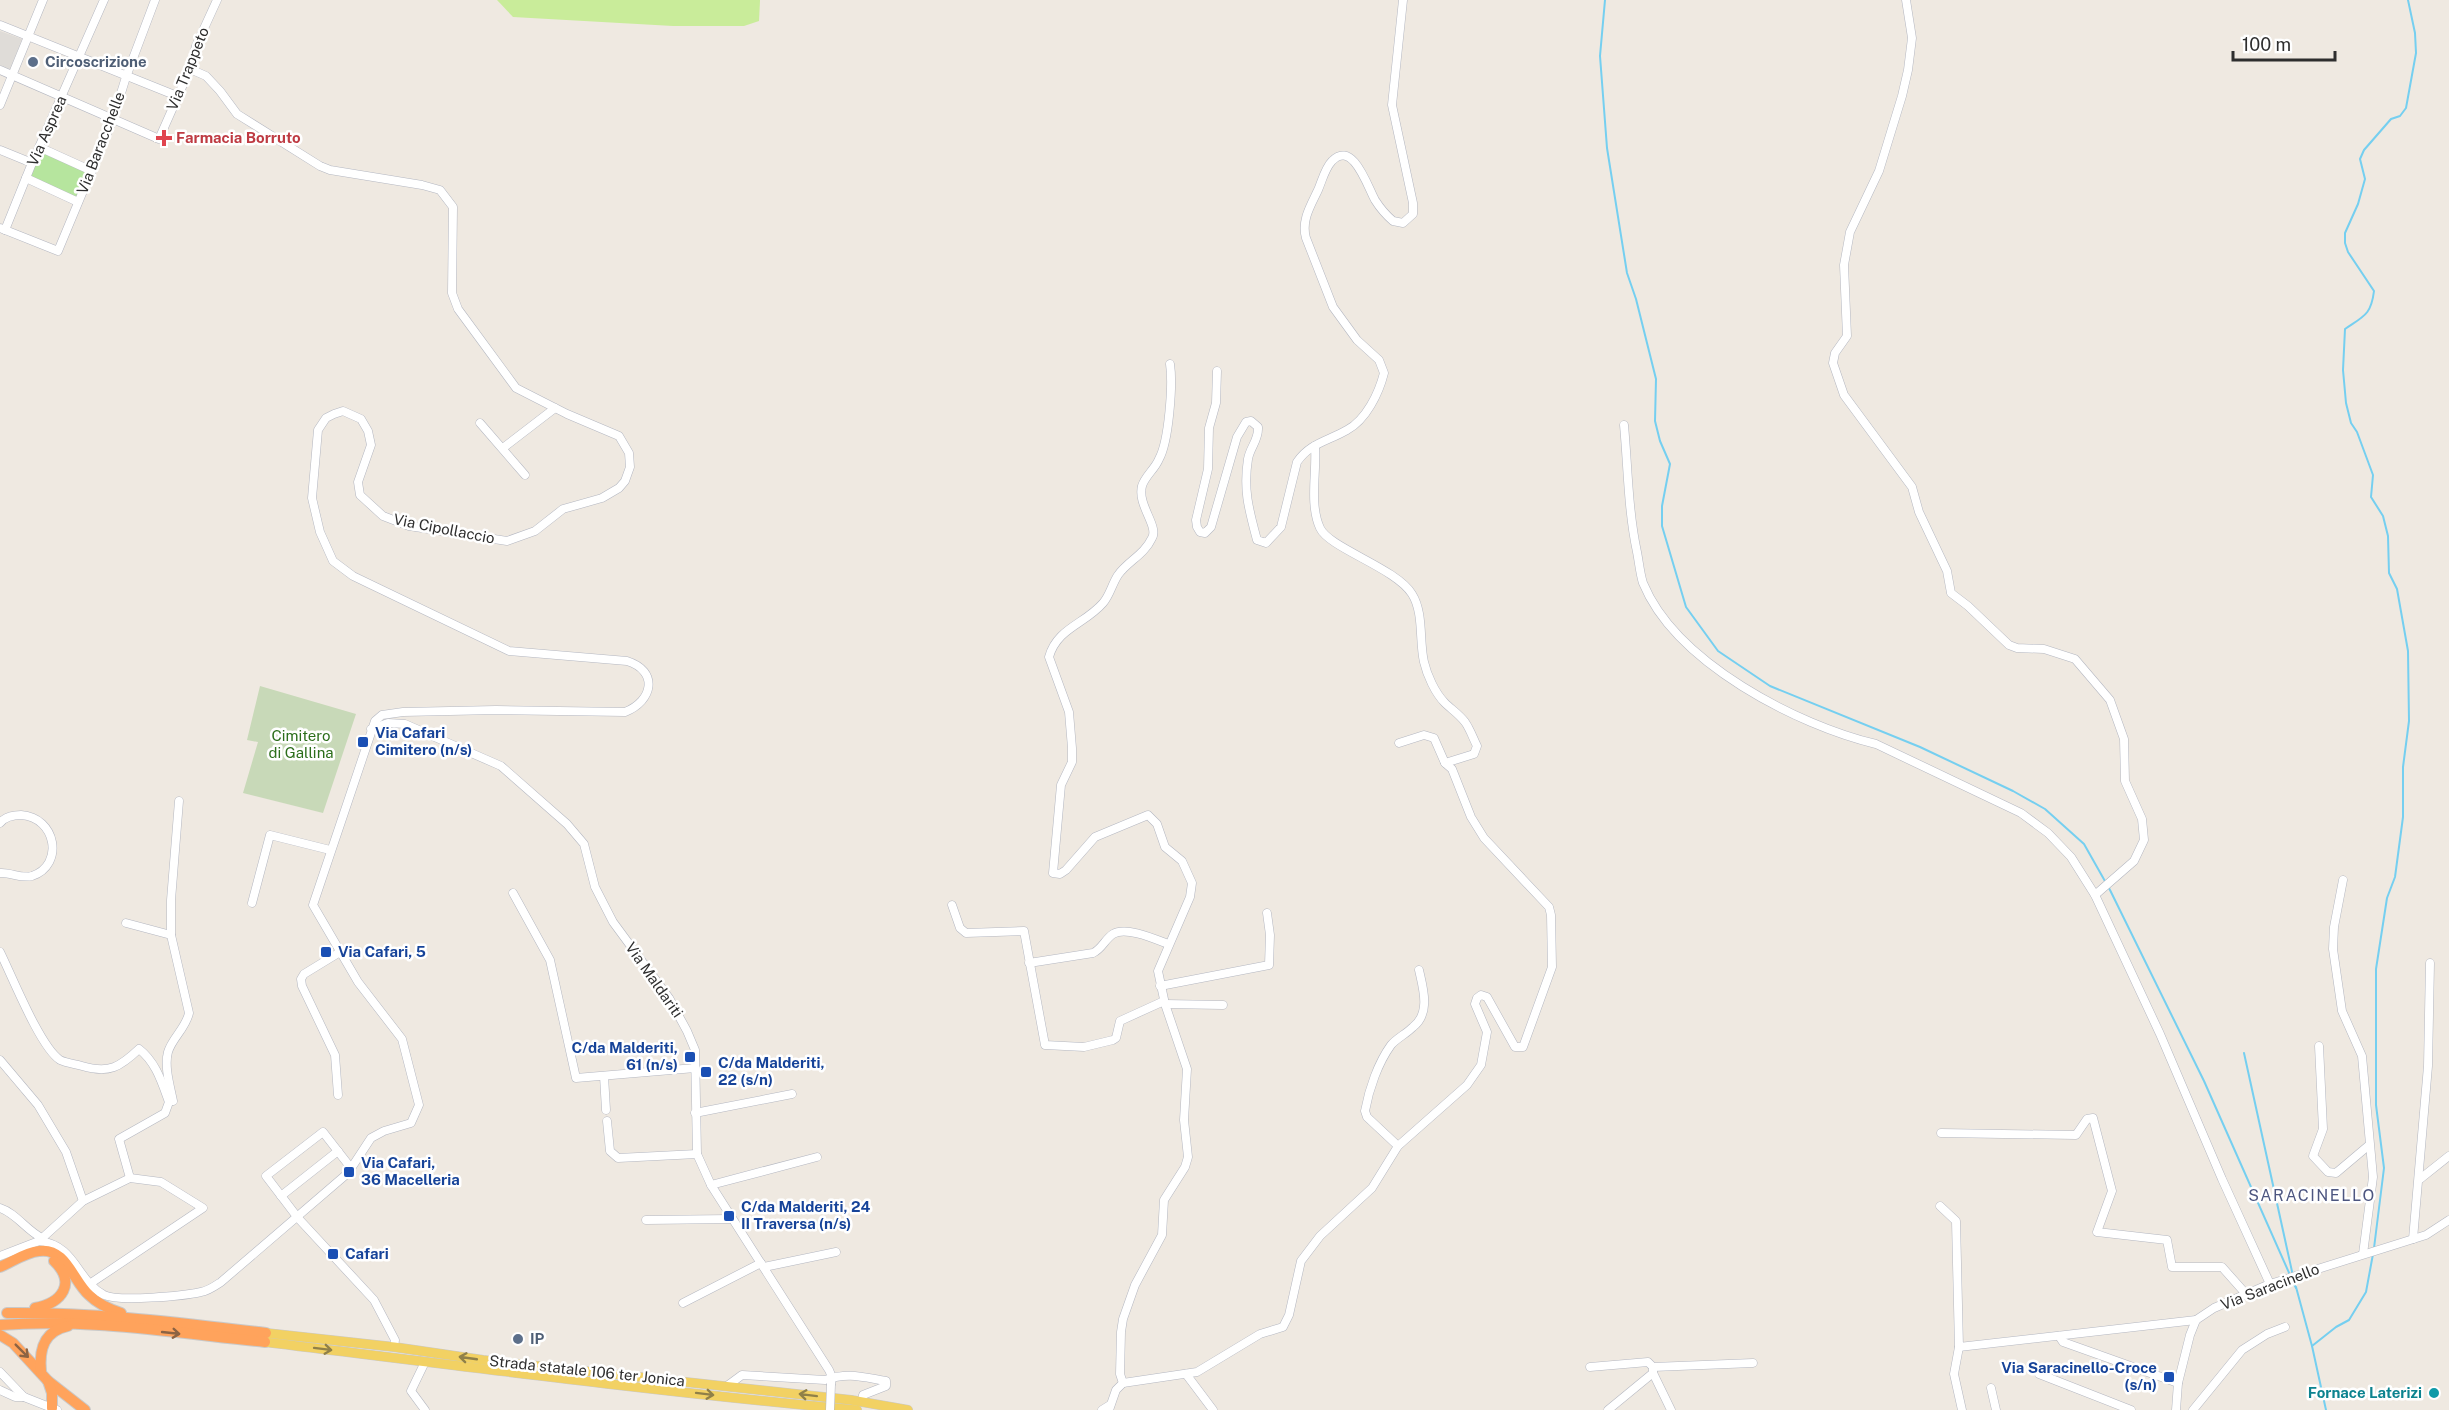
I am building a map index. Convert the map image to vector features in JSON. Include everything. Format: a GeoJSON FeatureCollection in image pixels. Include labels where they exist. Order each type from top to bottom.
{"type":"FeatureCollection","features":[{"type":"Feature","properties":{"kind":"highway"},"geometry":{"type":"LineString","coordinates":[[0,1267],[37,1251],[57,1255],[64,1261],[87,1294],[98,1303],[133,1317]]}},
{"type":"Feature","properties":{"kind":"highway"},"geometry":{"type":"LineString","coordinates":[[4,1314],[54,1303],[60,1298],[64,1289],[65,1280],[61,1268],[53,1260],[42,1256],[19,1258]]}},
{"type":"Feature","properties":{"kind":"highway"},"geometry":{"type":"LineString","coordinates":[[4,1314],[60,1312],[133,1317],[266,1338]]}},
{"type":"Feature","properties":{"kind":"highway"},"geometry":{"type":"LineString","coordinates":[[0,1325],[44,1322],[85,1323],[266,1338]]}},
{"type":"Feature","properties":{"kind":"highway"},"geometry":{"type":"LineString","coordinates":[[40,1371],[41,1350],[48,1336],[60,1328],[85,1323]]}},
{"type":"Feature","properties":{"kind":"highway"},"geometry":{"type":"LineString","coordinates":[[0,1335],[13,1343],[57,1393],[62,1402],[53,1408]]}},
{"type":"Feature","properties":{"kind":"highway"},"geometry":{"type":"LineString","coordinates":[[53,1408],[57,1393]]}},
{"type":"Feature","properties":{"kind":"highway"},"geometry":{"type":"LineString","coordinates":[[57,1393],[85,1410]]}},
{"type":"Feature","properties":{"kind":"main road","name":"Strada statale 106 ter Jonica"},"geometry":{"type":"LineString","coordinates":[[266,1338],[394,1347],[483,1360],[727,1386],[860,1406]]}},
{"type":"Feature","properties":{"kind":"main road","name":"Strada statale 106 ter Jonica"},"geometry":{"type":"LineString","coordinates":[[266,1338],[425,1362],[771,1403],[908,1410]]}},
{"type":"Feature","properties":{"kind":"street"},"geometry":{"type":"LineString","coordinates":[[0,105],[44,0]]}},
{"type":"Feature","properties":{"kind":"street","name":"Via Asprea"},"geometry":{"type":"LineString","coordinates":[[2,229],[104,0]]}},
{"type":"Feature","properties":{"kind":"street","name":"Via Baracchelle"},"geometry":{"type":"LineString","coordinates":[[2,229],[58,251],[113,119],[155,0]]}},
{"type":"Feature","properties":{"kind":"street","name":"Via Trappeto"},"geometry":{"type":"LineString","coordinates":[[113,119],[159,139],[217,0]]}},
{"type":"Feature","properties":{"kind":"street"},"geometry":{"type":"LineString","coordinates":[[1217,371],[1214,413],[1209,428],[1208,469],[1196,519],[1197,527],[1200,532],[1208,531],[1211,527],[1237,437],[1246,422],[1251,421],[1258,427],[1259,434],[1248,459],[1245,489],[1247,506],[1257,540],[1261,542],[1270,540],[1281,527],[1297,462],[1303,453],[1357,423],[1379,390],[1384,373],[1379,360],[1357,340],[1333,307],[1306,238],[1304,227],[1306,217],[1329,165],[1341,156],[1346,156],[1355,162],[1376,201],[1393,221],[1403,222],[1413,214],[1413,203],[1392,105],[1403,0]]}},
{"type":"Feature","properties":{"kind":"street"},"geometry":{"type":"LineString","coordinates":[[1906,0],[1912,38],[1908,70],[1879,171],[1850,232],[1844,265],[1847,336],[1835,353],[1833,363],[1844,394],[1912,487],[1919,512],[1947,571],[1951,593],[2009,645],[2017,648],[2044,650],[2075,659],[2110,700],[2124,739],[2125,782],[2142,819],[2144,840],[2134,861],[2095,895]]}},
{"type":"Feature","properties":{"kind":"street"},"geometry":{"type":"LineString","coordinates":[[0,26],[177,96]]}},
{"type":"Feature","properties":{"kind":"street","name":"Via Cipollaccio"},"geometry":{"type":"LineString","coordinates":[[190,69],[206,76],[237,114],[302,157],[320,166],[330,170],[440,190],[453,207],[452,293],[459,309],[516,388],[619,436],[629,453],[630,467],[625,481],[619,488],[602,498],[563,509],[535,531],[507,541],[395,522],[384,516],[360,495],[358,482],[371,445],[370,437],[361,419],[343,411],[326,418],[318,430],[312,498],[320,532],[333,561],[352,576],[509,651],[627,661],[637,664],[645,671],[648,681],[648,692],[644,701],[636,708],[626,712],[496,710],[403,712],[382,715],[371,729]]}},
{"type":"Feature","properties":{"kind":"street"},"geometry":{"type":"LineString","coordinates":[[0,70],[113,119]]}},
{"type":"Feature","properties":{"kind":"street"},"geometry":{"type":"LineString","coordinates":[[39,147],[92,171]]}},
{"type":"Feature","properties":{"kind":"street"},"geometry":{"type":"LineString","coordinates":[[0,150],[32,162]]}},
{"type":"Feature","properties":{"kind":"street"},"geometry":{"type":"LineString","coordinates":[[26,178],[78,202]]}},
{"type":"Feature","properties":{"kind":"street"},"geometry":{"type":"LineString","coordinates":[[1123,1383],[1120,1374],[1123,1319],[1135,1285],[1162,1235],[1164,1200],[1185,1167],[1188,1157],[1184,1120],[1187,1069],[1160,986],[1158,966],[1190,897],[1192,883],[1182,861],[1165,847],[1154,819],[1148,815],[1143,815],[1120,828],[1095,837],[1066,870],[1060,874],[1053,873],[1061,784],[1072,762],[1072,748],[1069,712],[1049,657],[1056,640],[1103,604],[1119,573],[1141,555],[1154,536],[1154,530],[1144,510],[1141,496],[1142,485],[1160,459],[1164,443],[1172,389],[1170,364]]}},
{"type":"Feature","properties":{"kind":"street"},"geometry":{"type":"LineString","coordinates":[[503,448],[555,408]]}},
{"type":"Feature","properties":{"kind":"street"},"geometry":{"type":"LineString","coordinates":[[480,423],[525,475]]}},
{"type":"Feature","properties":{"kind":"street"},"geometry":{"type":"LineString","coordinates":[[1623,425],[1626,477],[1643,582],[1658,612],[1678,634],[1713,666],[1749,692],[1855,739],[1876,744],[2021,813],[2048,833],[2071,857],[2095,895],[2160,1034],[2222,1179],[2273,1283]]}},
{"type":"Feature","properties":{"kind":"street"},"geometry":{"type":"LineString","coordinates":[[1315,446],[1315,503],[1319,526],[1328,537],[1381,568],[1413,595],[1417,605],[1424,662],[1430,677],[1444,702],[1464,721],[1477,746],[1474,754],[1445,763]]}},
{"type":"Feature","properties":{"kind":"street","name":"Via Maldariti"},"geometry":{"type":"LineString","coordinates":[[371,729],[388,723],[405,724],[501,766],[567,825],[584,844],[595,887],[613,922],[669,999],[695,1050],[697,1154],[711,1185],[763,1265],[832,1381]]}},
{"type":"Feature","properties":{"kind":"street"},"geometry":{"type":"LineString","coordinates":[[0,1208],[6,1210],[41,1240],[63,1248],[90,1283],[105,1295],[123,1299],[202,1292],[221,1282],[298,1218],[351,1168],[371,1138],[384,1131],[411,1123],[419,1105],[402,1039],[358,982],[313,905],[371,729]]}},
{"type":"Feature","properties":{"kind":"street"},"geometry":{"type":"LineString","coordinates":[[1102,1410],[1109,1407],[1116,1390],[1123,1383],[1197,1372],[1260,1334],[1283,1327],[1289,1315],[1301,1261],[1327,1229],[1372,1188],[1398,1146],[1467,1085],[1481,1065],[1487,1032],[1475,1004],[1477,998],[1481,995],[1486,997],[1515,1047],[1523,1047],[1552,967],[1549,907],[1484,838],[1471,817],[1452,769],[1445,763],[1434,738],[1430,736],[1400,744]]}},
{"type":"Feature","properties":{"kind":"street"},"geometry":{"type":"LineString","coordinates":[[130,1179],[119,1139],[165,1113],[169,1102],[173,1101],[168,1075],[168,1052],[187,1021],[189,1013],[171,935],[171,900],[179,801]]}},
{"type":"Feature","properties":{"kind":"street"},"geometry":{"type":"LineString","coordinates":[[0,823],[14,815],[32,816],[47,827],[53,844],[48,864],[35,875],[22,878],[0,873]]}},
{"type":"Feature","properties":{"kind":"street"},"geometry":{"type":"LineString","coordinates":[[252,903],[270,835],[330,850]]}},
{"type":"Feature","properties":{"kind":"street"},"geometry":{"type":"LineString","coordinates":[[2343,880],[2334,927],[2333,949],[2342,1011],[2362,1056],[2368,1146],[2373,1177],[2365,1253]]}},
{"type":"Feature","properties":{"kind":"street"},"geometry":{"type":"LineString","coordinates":[[513,893],[550,960],[576,1077],[695,1068]]}},
{"type":"Feature","properties":{"kind":"street"},"geometry":{"type":"LineString","coordinates":[[951,905],[960,928],[966,933],[1024,931],[1045,1045],[1084,1047],[1113,1040],[1116,1038],[1120,1021],[1165,1003],[1223,1005]]}},
{"type":"Feature","properties":{"kind":"street"},"geometry":{"type":"LineString","coordinates":[[1160,986],[1269,965],[1270,935],[1267,913]]}},
{"type":"Feature","properties":{"kind":"street"},"geometry":{"type":"LineString","coordinates":[[126,923],[171,935]]}},
{"type":"Feature","properties":{"kind":"street"},"geometry":{"type":"LineString","coordinates":[[1029,963],[1093,954],[1111,935],[1119,932],[1140,934],[1168,944]]}},
{"type":"Feature","properties":{"kind":"street"},"geometry":{"type":"LineString","coordinates":[[0,952],[46,1045],[60,1060],[90,1068],[109,1069],[123,1064],[139,1049],[148,1056],[158,1072],[169,1102]]}},
{"type":"Feature","properties":{"kind":"street"},"geometry":{"type":"LineString","coordinates":[[338,1095],[335,1055],[302,986],[301,979],[304,974],[340,952]]}},
{"type":"Feature","properties":{"kind":"street"},"geometry":{"type":"LineString","coordinates":[[2413,1239],[2428,1066],[2430,963]]}},
{"type":"Feature","properties":{"kind":"street"},"geometry":{"type":"LineString","coordinates":[[1398,1146],[1367,1117],[1365,1111],[1379,1068],[1387,1052],[1398,1038],[1418,1023],[1421,1017],[1424,998],[1419,970]]}},
{"type":"Feature","properties":{"kind":"street"},"geometry":{"type":"LineString","coordinates":[[2319,1046],[2323,1129],[2313,1156],[2328,1173],[2336,1173],[2368,1146]]}},
{"type":"Feature","properties":{"kind":"street"},"geometry":{"type":"LineString","coordinates":[[0,1060],[38,1105],[66,1152],[83,1202]]}},
{"type":"Feature","properties":{"kind":"street"},"geometry":{"type":"LineString","coordinates":[[604,1076],[606,1110]]}},
{"type":"Feature","properties":{"kind":"street"},"geometry":{"type":"LineString","coordinates":[[695,1113],[792,1094]]}},
{"type":"Feature","properties":{"kind":"street"},"geometry":{"type":"LineString","coordinates":[[1941,1133],[2076,1135],[2087,1119],[2093,1119],[2112,1191],[2097,1232],[2167,1240],[2172,1267],[2222,1267],[2246,1294]]}},
{"type":"Feature","properties":{"kind":"street"},"geometry":{"type":"LineString","coordinates":[[608,1121],[610,1151],[618,1158],[697,1154]]}},
{"type":"Feature","properties":{"kind":"street"},"geometry":{"type":"LineString","coordinates":[[351,1168],[323,1132],[266,1176],[298,1218],[374,1300],[395,1340],[394,1347]]}},
{"type":"Feature","properties":{"kind":"street"},"geometry":{"type":"LineString","coordinates":[[281,1196],[338,1150]]}},
{"type":"Feature","properties":{"kind":"street"},"geometry":{"type":"LineString","coordinates":[[2420,1179],[2449,1156]]}},
{"type":"Feature","properties":{"kind":"street"},"geometry":{"type":"LineString","coordinates":[[711,1185],[817,1157]]}},
{"type":"Feature","properties":{"kind":"street"},"geometry":{"type":"LineString","coordinates":[[0,1256],[41,1240],[83,1202],[130,1179],[161,1182],[203,1208],[90,1283]]}},
{"type":"Feature","properties":{"kind":"street"},"geometry":{"type":"LineString","coordinates":[[1940,1206],[1956,1221],[1959,1347],[1954,1374],[1962,1410]]}},
{"type":"Feature","properties":{"kind":"street"},"geometry":{"type":"LineString","coordinates":[[646,1220],[731,1219]]}},
{"type":"Feature","properties":{"kind":"street","name":"Via Saracinello"},"geometry":{"type":"LineString","coordinates":[[2196,1320],[2214,1308],[2273,1283],[2426,1235],[2449,1220]]}},
{"type":"Feature","properties":{"kind":"street"},"geometry":{"type":"LineString","coordinates":[[683,1303],[763,1265],[836,1252]]}},
{"type":"Feature","properties":{"kind":"street"},"geometry":{"type":"LineString","coordinates":[[1959,1347],[2196,1320],[2178,1383],[2176,1410]]}},
{"type":"Feature","properties":{"kind":"street"},"geometry":{"type":"LineString","coordinates":[[2193,1410],[2242,1350],[2267,1334],[2285,1327]]}},
{"type":"Feature","properties":{"kind":"street"},"geometry":{"type":"LineString","coordinates":[[2059,1336],[2063,1342],[2178,1383]]}},
{"type":"Feature","properties":{"kind":"street"},"geometry":{"type":"LineString","coordinates":[[425,1362],[411,1391],[425,1410]]}},
{"type":"Feature","properties":{"kind":"street"},"geometry":{"type":"LineString","coordinates":[[1590,1367],[1647,1362],[1671,1410]]}},
{"type":"Feature","properties":{"kind":"street"},"geometry":{"type":"LineString","coordinates":[[1608,1410],[1653,1370],[1753,1363]]}},
{"type":"Feature","properties":{"kind":"street"},"geometry":{"type":"LineString","coordinates":[[0,1372],[24,1397]]}},
{"type":"Feature","properties":{"kind":"street"},"geometry":{"type":"LineString","coordinates":[[727,1386],[741,1376],[832,1381],[844,1374],[886,1381],[886,1386],[863,1395],[860,1406]]}},
{"type":"Feature","properties":{"kind":"street"},"geometry":{"type":"LineString","coordinates":[[1186,1374],[1214,1410]]}},
{"type":"Feature","properties":{"kind":"street"},"geometry":{"type":"LineString","coordinates":[[2039,1374],[2131,1410]]}},
{"type":"Feature","properties":{"kind":"street"},"geometry":{"type":"LineString","coordinates":[[830,1410],[832,1381]]}},
{"type":"Feature","properties":{"kind":"street"},"geometry":{"type":"LineString","coordinates":[[1990,1388],[1995,1410]]}},
{"type":"Feature","properties":{"kind":"street"},"geometry":{"type":"LineString","coordinates":[[0,1390],[15,1397],[24,1397],[53,1408]]}},
{"type":"Feature","properties":{"kind":"green space"},"geometry":{"type":"Polygon","coordinates":[[[497,0],[760,1],[759,21],[744,26],[673,26],[513,17],[497,0]]]}},
{"type":"Feature","properties":{"kind":"green space"},"geometry":{"type":"Polygon","coordinates":[[[40,150],[89,172],[78,200],[28,177],[40,150]]]}},
{"type":"Feature","properties":{"kind":"green space","name":"Cimitero di Gallina"},"geometry":{"type":"Polygon","coordinates":[[[260,686],[356,714],[323,813],[243,793],[258,742],[247,740],[260,686]]]}},
{"type":"Feature","properties":{"kind":"shaded area"},"geometry":{"type":"Polygon","coordinates":[[[0,31],[22,39],[9,72],[0,68],[0,31]]]}},
{"type":"Feature","properties":{"kind":"waterway"},"geometry":{"type":"LineString","coordinates":[[1605,0],[1600,56],[1607,148],[1627,273],[1636,299],[1656,379],[1655,421],[1660,441],[1670,464],[1662,506],[1662,526],[1686,607],[1718,651],[1770,686],[1920,747],[2013,791],[2045,809],[2084,844],[2110,890],[2204,1081],[2290,1275]]}},
{"type":"Feature","properties":{"kind":"waterway"},"geometry":{"type":"LineString","coordinates":[[2374,1248],[2384,1168],[2376,1105],[2376,969],[2387,898],[2395,877],[2403,817],[2403,767],[2409,721],[2408,651],[2397,589],[2389,573],[2388,536],[2383,516],[2371,497],[2373,475],[2357,432],[2351,423],[2346,403],[2343,370],[2345,329],[2369,310],[2374,291],[2348,252],[2345,233],[2358,204],[2365,179],[2360,159],[2364,150],[2391,119],[2400,116],[2406,108],[2416,53],[2415,33],[2408,0]]}},
{"type":"Feature","properties":{"kind":"waterway"},"geometry":{"type":"LineString","coordinates":[[2244,1053],[2293,1276]]}},
{"type":"Feature","properties":{"kind":"waterway"},"geometry":{"type":"LineString","coordinates":[[2312,1346],[2349,1320],[2366,1292],[2373,1254]]}},
{"type":"Feature","properties":{"kind":"waterway"},"geometry":{"type":"LineString","coordinates":[[2292,1280],[2296,1288]]}},
{"type":"Feature","properties":{"kind":"waterway"},"geometry":{"type":"LineString","coordinates":[[2296,1287],[2326,1410]]}},
{"type":"Feature","properties":{"kind":"place","name":"Circoscrizione"},"geometry":{"type":"Point","coordinates":[33,62]}},
{"type":"Feature","properties":{"kind":"place","name":"Farmacia Borruto"},"geometry":{"type":"Point","coordinates":[164,138]}},
{"type":"Feature","properties":{"kind":"place","name":"Via Cafari Cimitero (n/s)"},"geometry":{"type":"Point","coordinates":[363,742]}},
{"type":"Feature","properties":{"kind":"place","name":"Via Cafari, 5"},"geometry":{"type":"Point","coordinates":[326,952]}},
{"type":"Feature","properties":{"kind":"place","name":"C/da Malderiti, 61 (n/s)"},"geometry":{"type":"Point","coordinates":[690,1057]}},
{"type":"Feature","properties":{"kind":"place","name":"C/da Malderiti, 22 (s/n)"},"geometry":{"type":"Point","coordinates":[706,1072]}},
{"type":"Feature","properties":{"kind":"place","name":"Via Cafari, 36 Macelleria"},"geometry":{"type":"Point","coordinates":[349,1172]}},
{"type":"Feature","properties":{"kind":"place","name":"C/da Malderiti, 24 II Traversa (n/s)"},"geometry":{"type":"Point","coordinates":[729,1216]}},
{"type":"Feature","properties":{"kind":"place","name":"Cafari"},"geometry":{"type":"Point","coordinates":[333,1254]}},
{"type":"Feature","properties":{"kind":"place","name":"IP"},"geometry":{"type":"Point","coordinates":[518,1339]}},
{"type":"Feature","properties":{"kind":"place","name":"Via Saracinello-Croce (s/n)"},"geometry":{"type":"Point","coordinates":[2169,1377]}},
{"type":"Feature","properties":{"kind":"place","name":"Fornace Laterizi"},"geometry":{"type":"Point","coordinates":[2434,1393]}},
{"type":"Feature","properties":{"kind":"district","name":"SARACINELLO"},"geometry":{"type":"Point","coordinates":[2312,1195]}}]}
